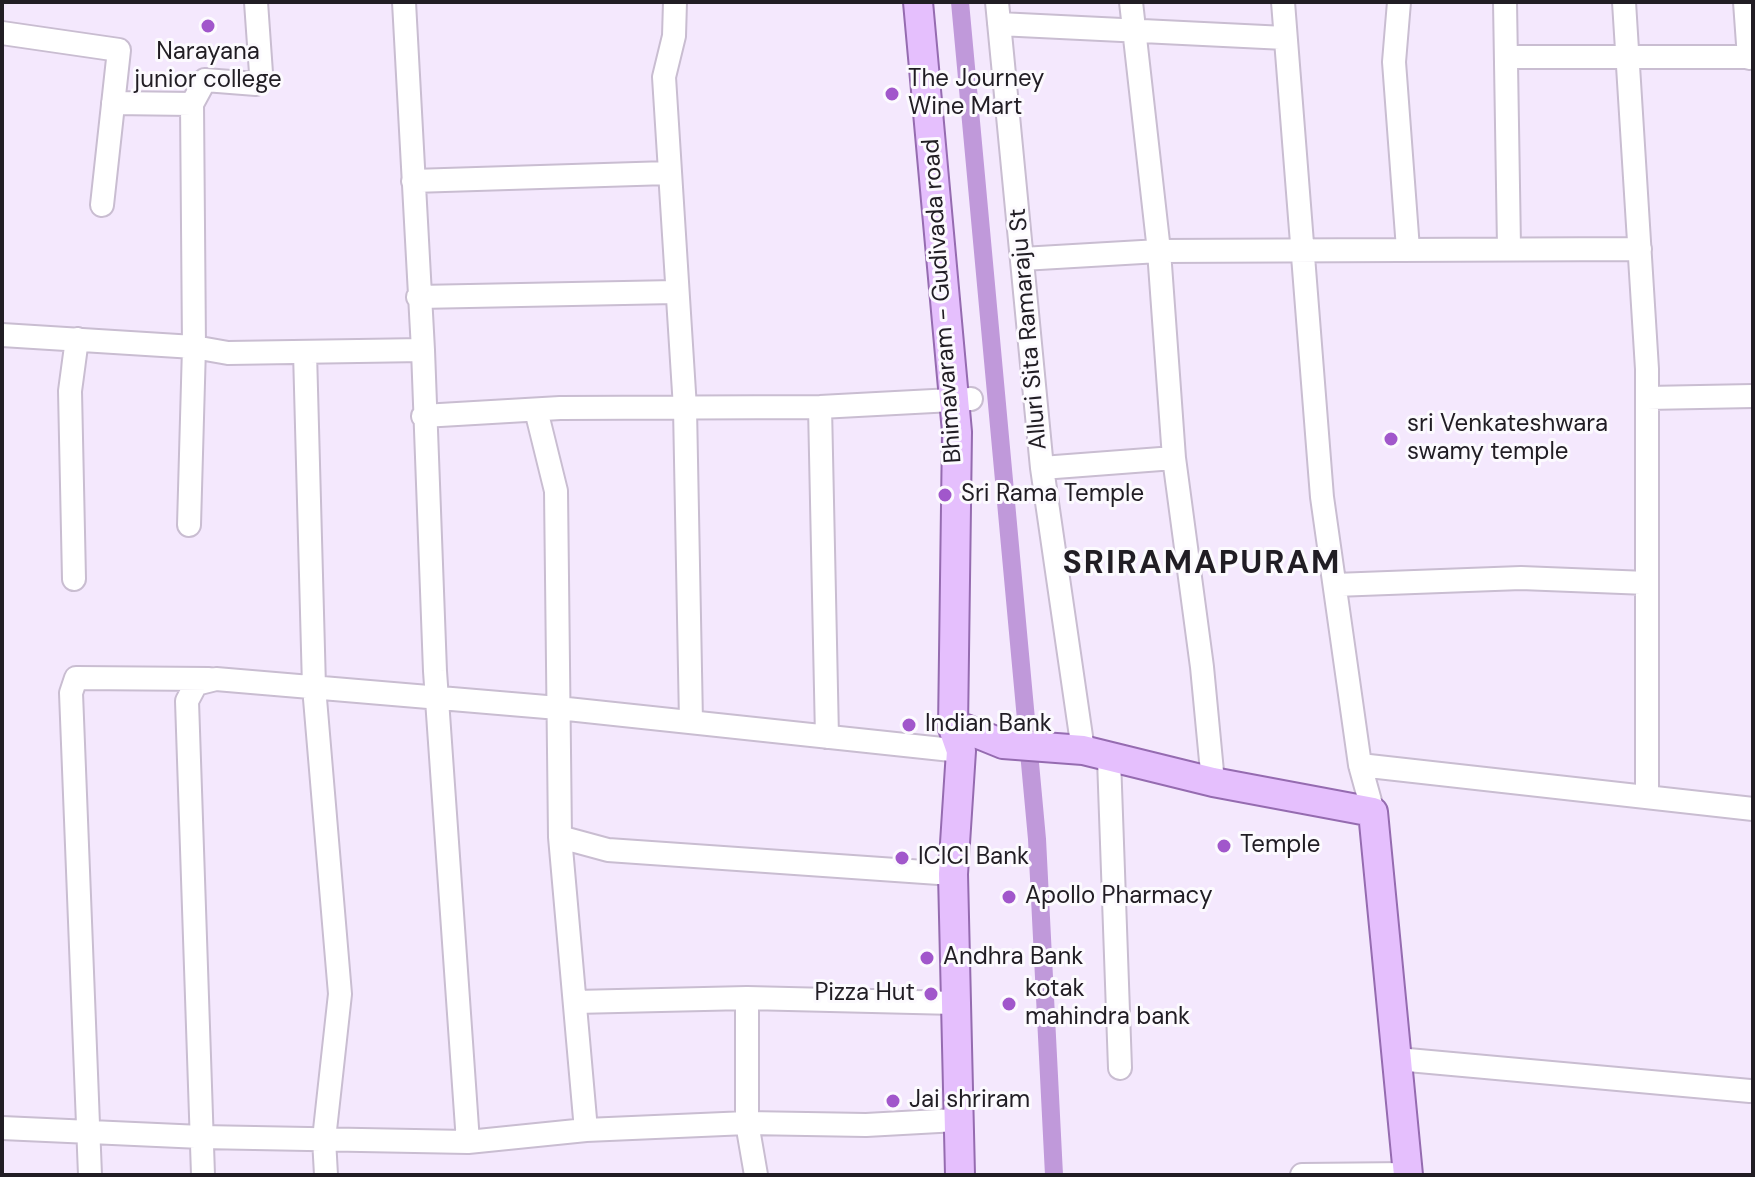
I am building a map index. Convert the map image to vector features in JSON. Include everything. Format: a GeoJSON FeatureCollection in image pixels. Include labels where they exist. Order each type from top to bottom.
{"type":"FeatureCollection","features":[{"type":"Feature","properties":{"kind":"main road","name":"Bhimavaram - Gudivada road"},"geometry":{"type":"LineString","coordinates":[[918,2],[962,399]]}},
{"type":"Feature","properties":{"kind":"main road","name":"Bhimavaram - Gudivada road"},"geometry":{"type":"LineString","coordinates":[[934,2],[962,399],[957,432],[960,737],[953,874],[960,1175]]}},
{"type":"Feature","properties":{"kind":"main road"},"geometry":{"type":"LineString","coordinates":[[960,737],[1085,752],[1213,782],[1374,828],[1408,1174]]}},
{"type":"Feature","properties":{"kind":"street"},"geometry":{"type":"LineString","coordinates":[[189,525],[194,347],[192,104],[205,80],[256,84],[261,73],[256,2]]}},
{"type":"Feature","properties":{"kind":"street"},"geometry":{"type":"LineString","coordinates":[[404,2],[423,350],[423,416],[437,698],[468,1142]]}},
{"type":"Feature","properties":{"kind":"street"},"geometry":{"type":"LineString","coordinates":[[675,2],[674,36],[664,77],[675,292],[685,408],[691,722]]}},
{"type":"Feature","properties":{"kind":"street"},"geometry":{"type":"LineString","coordinates":[[1131,2],[1159,251],[1174,458],[1202,667],[1213,782]]}},
{"type":"Feature","properties":{"kind":"street"},"geometry":{"type":"LineString","coordinates":[[1283,2],[1322,497],[1360,765],[1374,828]]}},
{"type":"Feature","properties":{"kind":"street"},"geometry":{"type":"LineString","coordinates":[[1399,2],[1394,62],[1408,249]]}},
{"type":"Feature","properties":{"kind":"street"},"geometry":{"type":"LineString","coordinates":[[1505,2],[1509,247]]}},
{"type":"Feature","properties":{"kind":"street"},"geometry":{"type":"LineString","coordinates":[[1624,2],[1647,398],[1647,797]]}},
{"type":"Feature","properties":{"kind":"street"},"geometry":{"type":"LineString","coordinates":[[1508,57],[1751,58],[1745,2]]}},
{"type":"Feature","properties":{"kind":"street"},"geometry":{"type":"LineString","coordinates":[[998,13],[1134,30],[1285,38]]}},
{"type":"Feature","properties":{"kind":"street","name":"Alluri Sita Ramaraju St"},"geometry":{"type":"LineString","coordinates":[[998,13],[1042,468],[1085,752],[1120,1068]]}},
{"type":"Feature","properties":{"kind":"street"},"geometry":{"type":"LineString","coordinates":[[2,33],[119,50],[102,205]]}},
{"type":"Feature","properties":{"kind":"street"},"geometry":{"type":"LineString","coordinates":[[113,103],[192,104]]}},
{"type":"Feature","properties":{"kind":"street"},"geometry":{"type":"LineString","coordinates":[[413,181],[668,173]]}},
{"type":"Feature","properties":{"kind":"street"},"geometry":{"type":"LineString","coordinates":[[1022,259],[1159,251],[1509,247],[1640,249]]}},
{"type":"Feature","properties":{"kind":"street"},"geometry":{"type":"LineString","coordinates":[[418,297],[675,292]]}},
{"type":"Feature","properties":{"kind":"street"},"geometry":{"type":"LineString","coordinates":[[2,335],[194,347],[228,353],[423,350]]}},
{"type":"Feature","properties":{"kind":"street"},"geometry":{"type":"LineString","coordinates":[[74,579],[70,391],[77,339]]}},
{"type":"Feature","properties":{"kind":"street"},"geometry":{"type":"LineString","coordinates":[[305,352],[314,687],[340,994],[324,1139],[326,1175]]}},
{"type":"Feature","properties":{"kind":"street"},"geometry":{"type":"LineString","coordinates":[[1647,398],[1753,396]]}},
{"type":"Feature","properties":{"kind":"street"},"geometry":{"type":"LineString","coordinates":[[423,416],[536,410],[820,407],[962,399]]}},
{"type":"Feature","properties":{"kind":"street"},"geometry":{"type":"LineString","coordinates":[[820,407],[827,737]]}},
{"type":"Feature","properties":{"kind":"street"},"geometry":{"type":"LineString","coordinates":[[536,410],[556,491],[560,837],[586,1130]]}},
{"type":"Feature","properties":{"kind":"street"},"geometry":{"type":"LineString","coordinates":[[1042,468],[1174,458]]}},
{"type":"Feature","properties":{"kind":"street"},"geometry":{"type":"LineString","coordinates":[[1335,585],[1521,578],[1647,583]]}},
{"type":"Feature","properties":{"kind":"street"},"geometry":{"type":"LineString","coordinates":[[90,1175],[71,693],[76,678],[216,679],[558,708],[827,737],[960,737]]}},
{"type":"Feature","properties":{"kind":"street"},"geometry":{"type":"LineString","coordinates":[[203,1175],[187,701],[196,684],[216,679]]}},
{"type":"Feature","properties":{"kind":"street"},"geometry":{"type":"LineString","coordinates":[[1360,765],[1753,809]]}},
{"type":"Feature","properties":{"kind":"street"},"geometry":{"type":"LineString","coordinates":[[560,837],[608,850],[953,874]]}},
{"type":"Feature","properties":{"kind":"street"},"geometry":{"type":"LineString","coordinates":[[575,1002],[747,998],[955,1003]]}},
{"type":"Feature","properties":{"kind":"street"},"geometry":{"type":"LineString","coordinates":[[747,998],[747,1123],[756,1175]]}},
{"type":"Feature","properties":{"kind":"street"},"geometry":{"type":"LineString","coordinates":[[1397,1059],[1750,1091]]}},
{"type":"Feature","properties":{"kind":"street"},"geometry":{"type":"LineString","coordinates":[[2,1128],[201,1137],[468,1142],[586,1130],[747,1123],[866,1125],[957,1120]]}},
{"type":"Feature","properties":{"kind":"street"},"geometry":{"type":"LineString","coordinates":[[1302,1175],[1408,1174]]}},
{"type":"Feature","properties":{"kind":"waterway"},"geometry":{"type":"LineString","coordinates":[[960,2],[1037,839],[1054,1175]]}},
{"type":"Feature","properties":{"kind":"place","name":"Narayana junior college"},"geometry":{"type":"Point","coordinates":[208,26]}},
{"type":"Feature","properties":{"kind":"place","name":"The Journey Wine Mart"},"geometry":{"type":"Point","coordinates":[892,94]}},
{"type":"Feature","properties":{"kind":"place","name":"sri Venkateshwara swamy temple"},"geometry":{"type":"Point","coordinates":[1391,439]}},
{"type":"Feature","properties":{"kind":"place","name":"Sri Rama Temple"},"geometry":{"type":"Point","coordinates":[945,495]}},
{"type":"Feature","properties":{"kind":"place","name":"Indian Bank"},"geometry":{"type":"Point","coordinates":[909,725]}},
{"type":"Feature","properties":{"kind":"place","name":"Temple"},"geometry":{"type":"Point","coordinates":[1224,846]}},
{"type":"Feature","properties":{"kind":"place","name":"ICICI Bank"},"geometry":{"type":"Point","coordinates":[902,858]}},
{"type":"Feature","properties":{"kind":"place","name":"Apollo Pharmacy"},"geometry":{"type":"Point","coordinates":[1009,897]}},
{"type":"Feature","properties":{"kind":"place","name":"Andhra Bank"},"geometry":{"type":"Point","coordinates":[927,958]}},
{"type":"Feature","properties":{"kind":"place","name":"Pizza Hut"},"geometry":{"type":"Point","coordinates":[931,994]}},
{"type":"Feature","properties":{"kind":"place","name":"kotak mahindra bank"},"geometry":{"type":"Point","coordinates":[1009,1004]}},
{"type":"Feature","properties":{"kind":"place","name":"Jai shriram"},"geometry":{"type":"Point","coordinates":[893,1101]}},
{"type":"Feature","properties":{"kind":"district","name":"SRIRAMAPURAM"},"geometry":{"type":"Point","coordinates":[1202,565]}}]}
